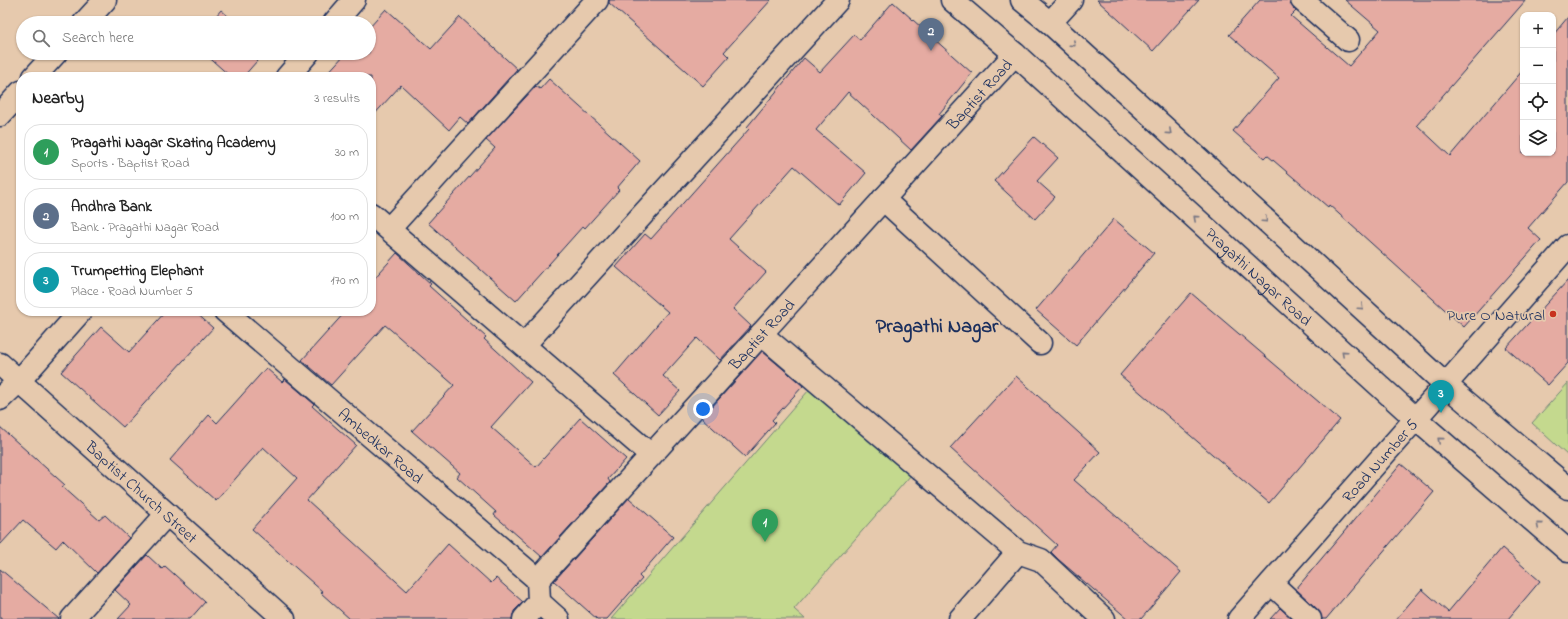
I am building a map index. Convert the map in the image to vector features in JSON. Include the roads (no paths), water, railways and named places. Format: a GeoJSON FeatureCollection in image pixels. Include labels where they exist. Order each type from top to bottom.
{"type":"FeatureCollection","features":[{"type":"Feature","properties":{"kind":"street"},"geometry":{"type":"LineString","coordinates":[[90,16],[105,0]]}},
{"type":"Feature","properties":{"kind":"street"},"geometry":{"type":"LineString","coordinates":[[340,16],[354,0]]}},
{"type":"Feature","properties":{"kind":"street"},"geometry":{"type":"LineString","coordinates":[[389,229],[597,0]]}},
{"type":"Feature","properties":{"kind":"street"},"geometry":{"type":"LineString","coordinates":[[524,345],[838,0]]}},
{"type":"Feature","properties":{"kind":"street","name":"Pragathi Nagar Road"},"geometry":{"type":"LineString","coordinates":[[952,0],[1015,54],[1416,419],[1568,551]]}},
{"type":"Feature","properties":{"kind":"street"},"geometry":{"type":"LineString","coordinates":[[1022,0],[1050,23],[1446,385],[1568,488]]}},
{"type":"Feature","properties":{"kind":"street"},"geometry":{"type":"LineString","coordinates":[[1050,23],[1071,0]]}},
{"type":"Feature","properties":{"kind":"street"},"geometry":{"type":"LineString","coordinates":[[1302,0],[1348,40]]}},
{"type":"Feature","properties":{"kind":"street","name":"Baptist Road"},"geometry":{"type":"LineString","coordinates":[[538,580],[1015,54]]}},
{"type":"Feature","properties":{"kind":"street"},"geometry":{"type":"LineString","coordinates":[[39,72],[50,60]]}},
{"type":"Feature","properties":{"kind":"street"},"geometry":{"type":"LineString","coordinates":[[291,72],[302,60]]}},
{"type":"Feature","properties":{"kind":"street"},"geometry":{"type":"LineString","coordinates":[[0,115],[16,97]]}},
{"type":"Feature","properties":{"kind":"street"},"geometry":{"type":"LineString","coordinates":[[883,200],[1040,343]]}},
{"type":"Feature","properties":{"kind":"street"},"geometry":{"type":"LineString","coordinates":[[376,218],[651,455]]}},
{"type":"Feature","properties":{"kind":"street","name":"Road Number 5"},"geometry":{"type":"LineString","coordinates":[[1239,619],[1568,246]]}},
{"type":"Feature","properties":{"kind":"street"},"geometry":{"type":"LineString","coordinates":[[0,399],[19,381],[77,316]]}},
{"type":"Feature","properties":{"kind":"street","name":"Ambedkar Road"},"geometry":{"type":"LineString","coordinates":[[231,316],[538,580]]}},
{"type":"Feature","properties":{"kind":"street"},"geometry":{"type":"LineString","coordinates":[[761,334],[1018,552],[1041,560],[1104,619]]}},
{"type":"Feature","properties":{"kind":"street","name":"Baptist Church Street"},"geometry":{"type":"LineString","coordinates":[[0,364],[284,619]]}},
{"type":"Feature","properties":{"kind":"street"},"geometry":{"type":"LineString","coordinates":[[72,619],[167,514]]}},
{"type":"Feature","properties":{"kind":"street"},"geometry":{"type":"LineString","coordinates":[[960,619],[1018,552]]}},
{"type":"Feature","properties":{"kind":"street"},"geometry":{"type":"LineString","coordinates":[[524,619],[539,602],[538,580]]}},
{"type":"Feature","properties":{"kind":"street"},"geometry":{"type":"LineString","coordinates":[[1271,583],[1310,619]]}},
{"type":"Feature","properties":{"kind":"street"},"geometry":{"type":"LineString","coordinates":[[539,602],[558,619]]}},
{"type":"Feature","properties":{"kind":"place","name":"Andhra Bank"},"geometry":{"type":"Point","coordinates":[931,51]}},
{"type":"Feature","properties":{"kind":"place","name":"Pure O Natural"},"geometry":{"type":"Point","coordinates":[1553,314]}},
{"type":"Feature","properties":{"kind":"place","name":"Trumpetting Elephant"},"geometry":{"type":"Point","coordinates":[1441,413]}},
{"type":"Feature","properties":{"kind":"place","name":"Pragathi Nagar Skating Academy"},"geometry":{"type":"Point","coordinates":[765,542]}},
{"type":"Feature","properties":{"kind":"district","name":"Pragathi Nagar"},"geometry":{"type":"Point","coordinates":[937,325]}}]}
